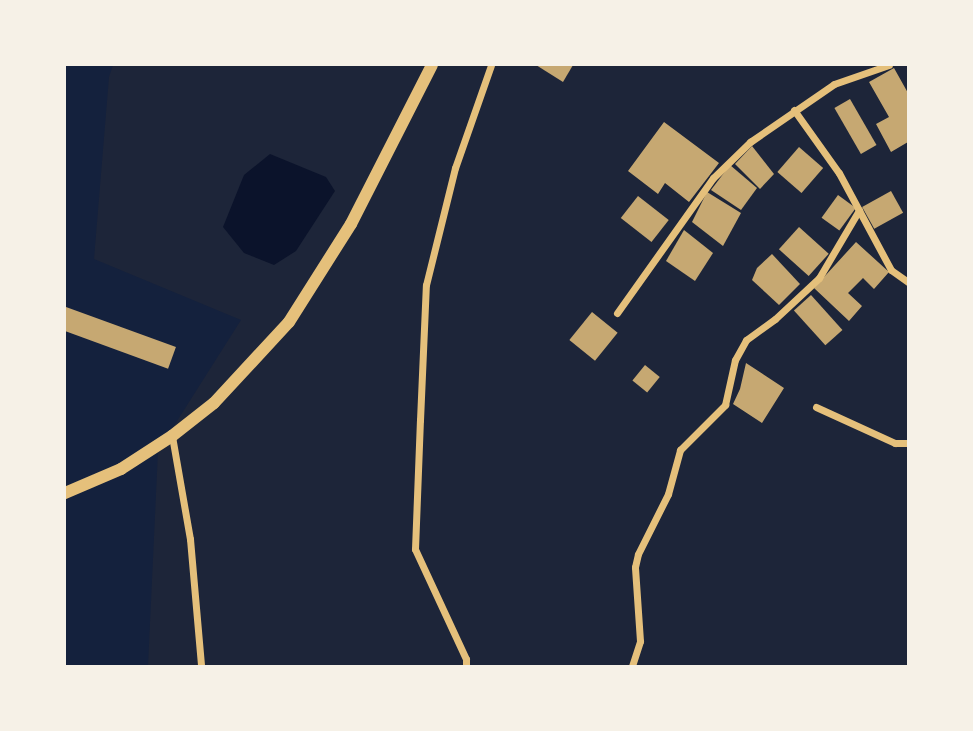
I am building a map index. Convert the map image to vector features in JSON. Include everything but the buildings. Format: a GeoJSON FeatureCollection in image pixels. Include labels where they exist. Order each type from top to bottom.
{"type":"FeatureCollection","features":[{"type":"Feature","properties":{"kind":"street"},"geometry":{"type":"LineString","coordinates":[[65,493],[121,469],[172,436],[214,403],[289,322],[351,224],[432,65]]}},
{"type":"Feature","properties":{"kind":"street"},"geometry":{"type":"LineString","coordinates":[[466,666],[466,659],[415,549],[420,407],[426,285],[455,167],[491,65]]}},
{"type":"Feature","properties":{"kind":"street"},"geometry":{"type":"LineString","coordinates":[[617,313],[713,178],[750,142],[834,84],[889,65]]}},
{"type":"Feature","properties":{"kind":"street"},"geometry":{"type":"LineString","coordinates":[[794,110],[839,173],[891,270],[908,282]]}},
{"type":"Feature","properties":{"kind":"street"},"geometry":{"type":"LineString","coordinates":[[632,666],[640,641],[635,567],[638,554],[668,494],[680,450],[725,405],[735,359],[746,340],[775,319],[819,278],[859,210]]}},
{"type":"Feature","properties":{"kind":"street"},"geometry":{"type":"LineString","coordinates":[[816,407],[895,443],[908,443]]}},
{"type":"Feature","properties":{"kind":"street"},"geometry":{"type":"LineString","coordinates":[[172,436],[190,539],[201,666]]}},
{"type":"Feature","properties":{"kind":"shaded area"},"geometry":{"type":"Polygon","coordinates":[[[113,65],[908,65],[908,666],[148,666],[158,451],[241,320],[94,259],[109,77],[113,65]]]}},
{"type":"Feature","properties":{"kind":"shaded area"},"geometry":{"type":"Polygon","coordinates":[[[270,154],[326,177],[335,191],[296,251],[274,265],[244,253],[223,227],[244,175],[270,154]]]}}]}
